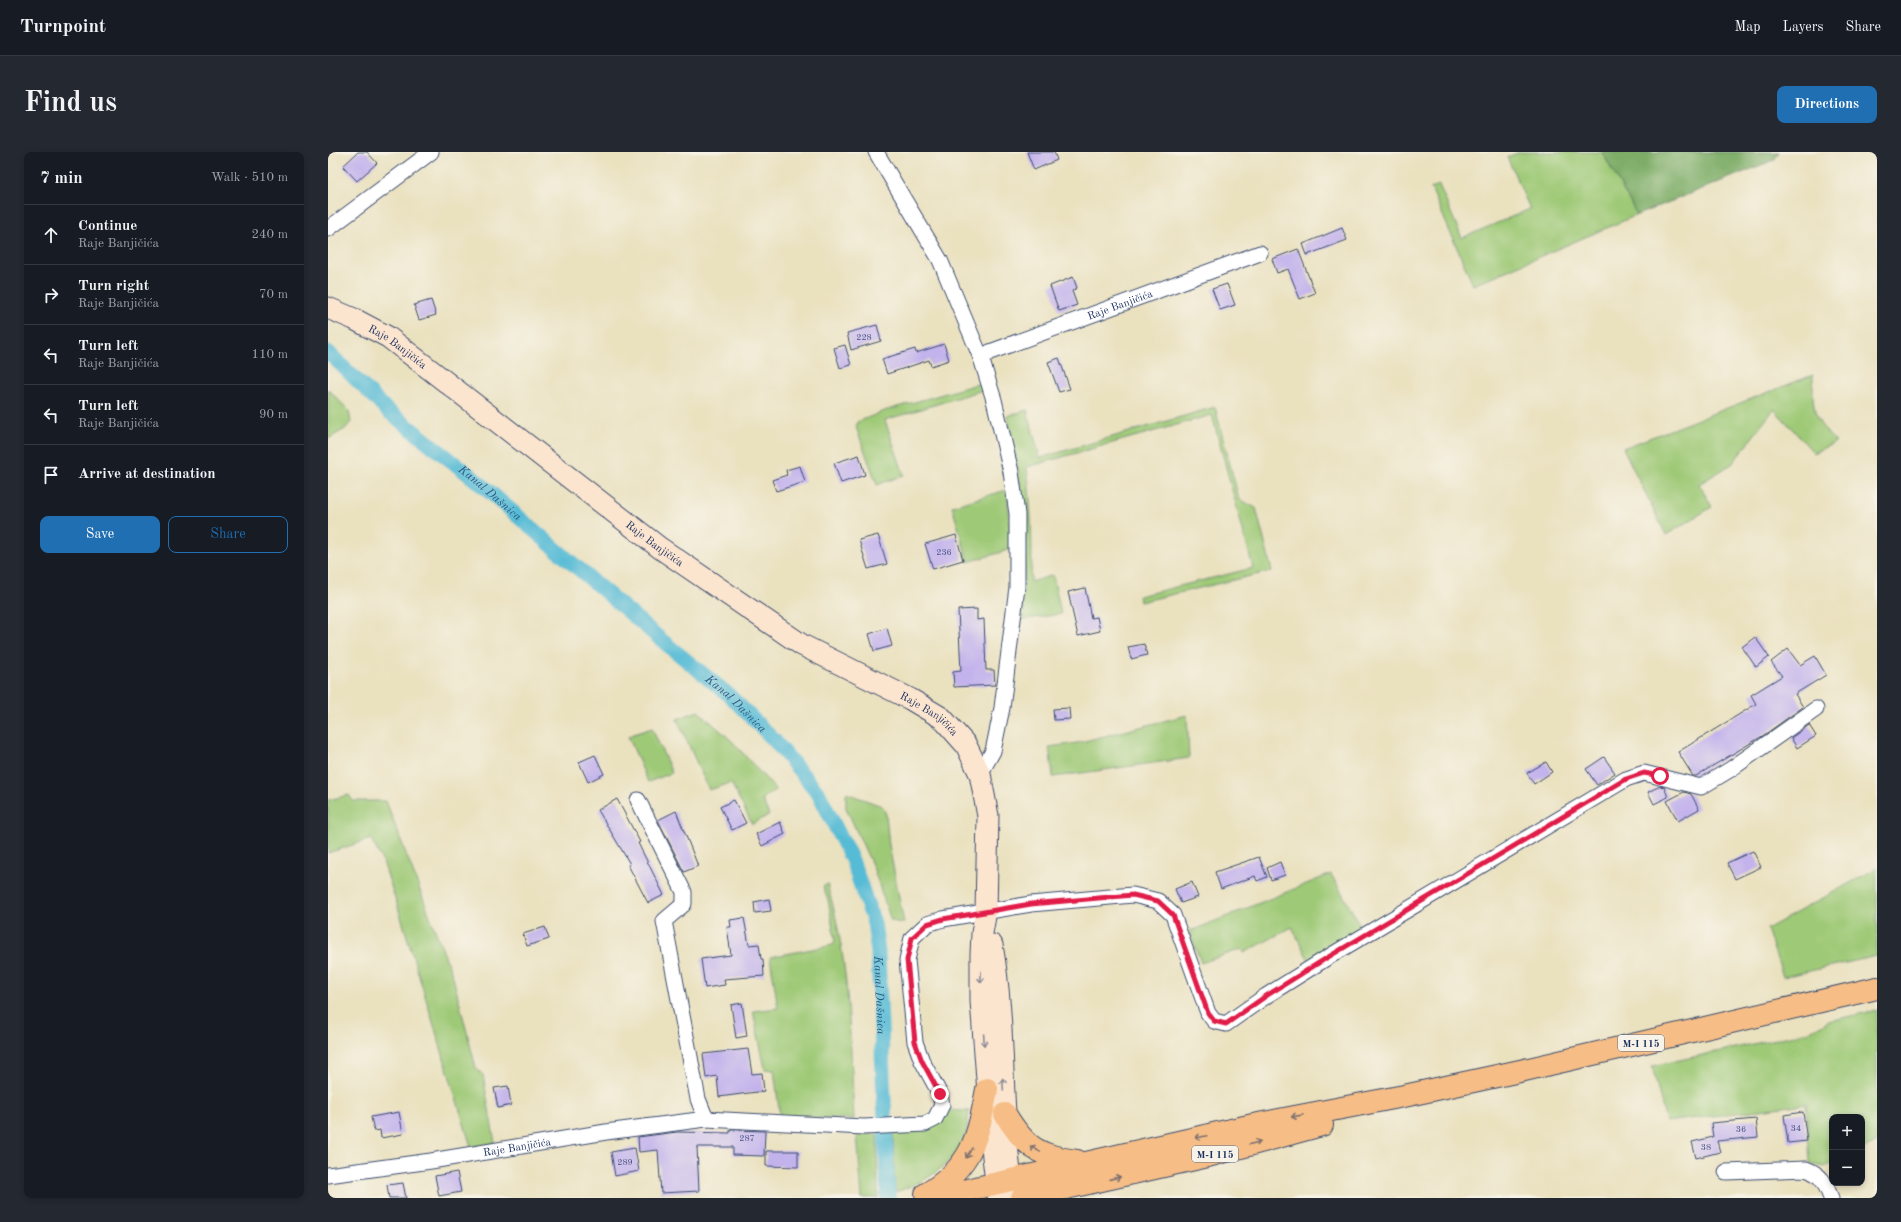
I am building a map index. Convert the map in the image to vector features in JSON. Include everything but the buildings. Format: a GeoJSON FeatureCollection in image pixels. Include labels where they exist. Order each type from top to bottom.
{"type":"FeatureCollection","features":[{"type":"Feature","properties":{"kind":"main road","name":"Raje Banjičića"},"geometry":{"type":"LineString","coordinates":[[328,308],[354,318],[388,337],[660,548],[802,645],[910,699],[942,718],[966,745],[980,774],[988,816],[986,911]]}},
{"type":"Feature","properties":{"kind":"main road"},"geometry":{"type":"LineString","coordinates":[[986,911],[981,955],[981,1001],[987,1089],[1004,1189]]}},
{"type":"Feature","properties":{"kind":"main road"},"geometry":{"type":"LineString","coordinates":[[986,911],[997,983],[1004,1114],[1004,1189]]}},
{"type":"Feature","properties":{"kind":"main road","name":"M-I 115"},"geometry":{"type":"LineString","coordinates":[[932,1198],[1004,1189],[1086,1162],[1253,1125],[1404,1096],[1877,988]]}},
{"type":"Feature","properties":{"kind":"main road"},"geometry":{"type":"LineString","coordinates":[[918,1198],[947,1181],[959,1169],[974,1146],[980,1127],[987,1089]]}},
{"type":"Feature","properties":{"kind":"main road","name":"M-I 115"},"geometry":{"type":"LineString","coordinates":[[1022,1198],[1208,1156],[1306,1130],[1404,1096]]}},
{"type":"Feature","properties":{"kind":"main road"},"geometry":{"type":"LineString","coordinates":[[1004,1114],[1016,1133],[1025,1143],[1052,1157],[1086,1162]]}},
{"type":"Feature","properties":{"kind":"main road"},"geometry":{"type":"LineString","coordinates":[[1066,1198],[1087,1184]]}},
{"type":"Feature","properties":{"kind":"street"},"geometry":{"type":"LineString","coordinates":[[328,229],[431,152]]}},
{"type":"Feature","properties":{"kind":"street"},"geometry":{"type":"LineString","coordinates":[[876,152],[940,260],[981,358],[994,400],[1011,472],[1017,514],[1017,587],[1002,708],[993,751],[980,774]]}},
{"type":"Feature","properties":{"kind":"street","name":"Raje Banjičića"},"geometry":{"type":"LineString","coordinates":[[981,358],[990,352],[1260,252]]}},
{"type":"Feature","properties":{"kind":"street"},"geometry":{"type":"LineString","coordinates":[[986,911],[1133,895],[1158,901],[1173,915],[1208,1013],[1214,1021],[1226,1024],[1266,996],[1325,959],[1619,783],[1644,773],[1701,787],[1731,769],[1816,709]]}},
{"type":"Feature","properties":{"kind":"street"},"geometry":{"type":"LineString","coordinates":[[638,800],[684,892],[684,904],[664,921],[698,1099],[706,1119]]}},
{"type":"Feature","properties":{"kind":"street","name":"Raje Banjičića"},"geometry":{"type":"LineString","coordinates":[[328,1175],[432,1162],[606,1132],[706,1119],[864,1127],[925,1124],[935,1119],[942,1105],[940,1094],[922,1061],[915,1042],[907,960],[912,938],[927,924],[943,919],[986,911]]}},
{"type":"Feature","properties":{"kind":"street"},"geometry":{"type":"LineString","coordinates":[[1726,1172],[1806,1169],[1817,1174],[1823,1181],[1831,1198]]}},
{"type":"Feature","properties":{"kind":"green space"},"geometry":{"type":"Polygon","coordinates":[[[1520,152],[1602,152],[1637,215],[1473,285],[1431,188],[1439,185],[1462,238],[1530,209],[1507,157],[1520,152]]]}},
{"type":"Feature","properties":{"kind":"green space"},"geometry":{"type":"Polygon","coordinates":[[[1602,152],[1779,152],[1774,160],[1637,215],[1602,152]]]}},
{"type":"Feature","properties":{"kind":"green space"},"geometry":{"type":"Polygon","coordinates":[[[1813,375],[1815,412],[1822,426],[1836,442],[1814,453],[1774,409],[1732,464],[1699,484],[1712,507],[1666,535],[1623,448],[1813,375]]]}},
{"type":"Feature","properties":{"kind":"green space"},"geometry":{"type":"Polygon","coordinates":[[[981,383],[983,390],[885,420],[904,475],[877,485],[856,427],[857,422],[887,410],[981,383]]]}},
{"type":"Feature","properties":{"kind":"green space"},"geometry":{"type":"Polygon","coordinates":[[[328,389],[349,411],[351,422],[345,429],[328,439],[328,389]]]}},
{"type":"Feature","properties":{"kind":"green space"},"geometry":{"type":"Polygon","coordinates":[[[1215,407],[1239,499],[1256,508],[1272,571],[1140,602],[1139,596],[1253,568],[1212,415],[1027,467],[1031,524],[1031,582],[1053,575],[1061,614],[1020,620],[1025,562],[1023,506],[1018,470],[1007,416],[1027,410],[1040,458],[1215,407]]]}},
{"type":"Feature","properties":{"kind":"green space"},"geometry":{"type":"Polygon","coordinates":[[[1007,490],[1012,549],[968,562],[952,506],[1007,490]]]}},
{"type":"Feature","properties":{"kind":"green space"},"geometry":{"type":"Polygon","coordinates":[[[698,711],[731,740],[776,790],[762,799],[769,815],[752,824],[731,783],[709,790],[677,719],[698,711]]]}},
{"type":"Feature","properties":{"kind":"green space"},"geometry":{"type":"Polygon","coordinates":[[[1187,715],[1189,758],[1053,777],[1049,747],[1077,743],[1187,715]]]}},
{"type":"Feature","properties":{"kind":"green space"},"geometry":{"type":"Polygon","coordinates":[[[652,728],[672,773],[648,782],[628,736],[652,728]]]}},
{"type":"Feature","properties":{"kind":"green space"},"geometry":{"type":"Polygon","coordinates":[[[846,793],[882,806],[886,814],[889,845],[904,923],[891,921],[873,867],[846,808],[846,793]]]}},
{"type":"Feature","properties":{"kind":"green space"},"geometry":{"type":"Polygon","coordinates":[[[349,795],[353,801],[386,801],[453,977],[476,1068],[483,1075],[495,1143],[471,1147],[397,904],[383,862],[371,839],[328,853],[328,800],[349,795]]]}},
{"type":"Feature","properties":{"kind":"green space"},"geometry":{"type":"Polygon","coordinates":[[[1877,868],[1877,956],[1783,977],[1767,929],[1877,868]]]}},
{"type":"Feature","properties":{"kind":"green space"},"geometry":{"type":"Polygon","coordinates":[[[1331,874],[1363,930],[1309,961],[1292,927],[1244,953],[1242,949],[1201,963],[1189,930],[1193,930],[1331,874]]]}},
{"type":"Feature","properties":{"kind":"green space"},"geometry":{"type":"Polygon","coordinates":[[[827,884],[835,913],[845,971],[850,1030],[854,1119],[780,1117],[774,1070],[765,1069],[753,1011],[778,1008],[770,957],[833,945],[835,940],[828,900],[823,887],[827,884]]]}},
{"type":"Feature","properties":{"kind":"green space"},"geometry":{"type":"Polygon","coordinates":[[[1877,1010],[1877,1142],[1865,1148],[1865,1114],[1829,1114],[1829,1165],[1824,1167],[1810,1163],[1806,1104],[1666,1122],[1652,1066],[1808,1032],[1829,1021],[1877,1010]]]}},
{"type":"Feature","properties":{"kind":"green space"},"geometry":{"type":"Polygon","coordinates":[[[946,1110],[969,1111],[966,1133],[960,1147],[945,1165],[936,1172],[916,1184],[895,1192],[893,1129],[946,1110]]]}},
{"type":"Feature","properties":{"kind":"green space"},"geometry":{"type":"Polygon","coordinates":[[[857,1134],[877,1134],[878,1198],[862,1198],[857,1134]]]}},
{"type":"Feature","properties":{"kind":"waterway","name":"Kanal Dašnica"},"geometry":{"type":"LineString","coordinates":[[328,352],[387,410],[477,481],[659,638],[729,695],[774,740],[819,794],[852,860],[874,923],[878,952],[888,1198]]}},
{"type":"Feature","properties":{"kind":"route"},"geometry":{"type":"LineString","coordinates":[[940,1094],[922,1061],[915,1042],[907,960],[912,938],[927,924],[943,919],[1031,904],[1133,895],[1158,901],[1173,915],[1208,1013],[1214,1021],[1226,1024],[1266,996],[1325,959],[1626,779],[1644,773],[1660,776]]}}]}
